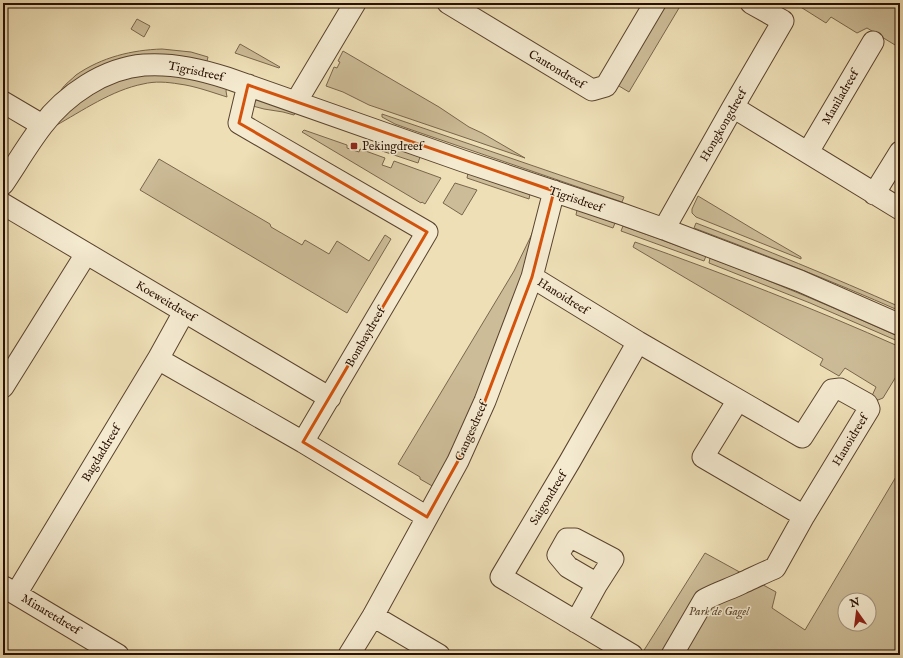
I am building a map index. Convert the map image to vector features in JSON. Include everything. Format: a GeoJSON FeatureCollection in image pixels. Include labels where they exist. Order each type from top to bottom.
{"type":"FeatureCollection","features":[{"type":"Feature","properties":{"kind":"street"},"geometry":{"type":"LineString","coordinates":[[296,102],[355,3]]}},
{"type":"Feature","properties":{"kind":"street","name":"Cantondreef"},"geometry":{"type":"LineString","coordinates":[[448,3],[592,90],[606,86],[654,3]]}},
{"type":"Feature","properties":{"kind":"street","name":"Hongkongdreef"},"geometry":{"type":"LineString","coordinates":[[664,229],[783,21],[751,3]]}},
{"type":"Feature","properties":{"kind":"street","name":"Maniladreef"},"geometry":{"type":"LineString","coordinates":[[808,152],[873,42]]}},
{"type":"Feature","properties":{"kind":"street","name":"Tigrisdreef"},"geometry":{"type":"LineString","coordinates":[[3,184],[42,125],[65,100],[87,85],[109,74],[126,68],[142,65],[161,64],[188,68],[217,74],[463,161],[664,229],[800,281],[900,324]]}},
{"type":"Feature","properties":{"kind":"street","name":"Bombaydreef"},"geometry":{"type":"LineString","coordinates":[[248,85],[239,124],[427,232],[303,442]]}},
{"type":"Feature","properties":{"kind":"street"},"geometry":{"type":"LineString","coordinates":[[3,102],[42,125]]}},
{"type":"Feature","properties":{"kind":"street"},"geometry":{"type":"LineString","coordinates":[[733,107],[900,210]]}},
{"type":"Feature","properties":{"kind":"street"},"geometry":{"type":"LineString","coordinates":[[874,194],[900,152]]}},
{"type":"Feature","properties":{"kind":"street","name":"Gangesdreef"},"geometry":{"type":"LineString","coordinates":[[349,655],[373,616],[458,461],[485,401],[532,277],[554,191]]}},
{"type":"Feature","properties":{"kind":"street","name":"Koeweitdreef"},"geometry":{"type":"LineString","coordinates":[[3,204],[330,398]]}},
{"type":"Feature","properties":{"kind":"street"},"geometry":{"type":"LineString","coordinates":[[3,387],[86,254]]}},
{"type":"Feature","properties":{"kind":"street","name":"Hanoidreef"},"geometry":{"type":"LineString","coordinates":[[532,277],[638,342],[802,437],[832,390],[840,389],[867,404],[869,408],[774,568],[704,600],[672,655]]}},
{"type":"Feature","properties":{"kind":"street","name":"Bagdaddreef"},"geometry":{"type":"LineString","coordinates":[[9,590],[158,359],[184,312]]}},
{"type":"Feature","properties":{"kind":"street","name":"Saigondreef"},"geometry":{"type":"LineString","coordinates":[[632,655],[501,577],[638,342]]}},
{"type":"Feature","properties":{"kind":"street"},"geometry":{"type":"LineString","coordinates":[[158,359],[303,442],[427,517]]}},
{"type":"Feature","properties":{"kind":"street"},"geometry":{"type":"LineString","coordinates":[[738,400],[703,457],[804,516]]}},
{"type":"Feature","properties":{"kind":"street"},"geometry":{"type":"LineString","coordinates":[[576,622],[597,584]]}},
{"type":"Feature","properties":{"kind":"street","name":"Minaretdreef"},"geometry":{"type":"LineString","coordinates":[[9,590],[118,655]]}},
{"type":"Feature","properties":{"kind":"street"},"geometry":{"type":"LineString","coordinates":[[373,616],[439,655]]}},
{"type":"Feature","properties":{"kind":"highlighted area"},"geometry":{"type":"Polygon","coordinates":[[[248,85],[554,191],[532,277],[485,401],[458,461],[427,517],[303,442],[427,232],[239,123],[248,85]]]}},
{"type":"Feature","properties":{"kind":"green space"},"geometry":{"type":"Polygon","coordinates":[[[663,3],[682,3],[629,92],[614,83],[663,3]]]}},
{"type":"Feature","properties":{"kind":"green space"},"geometry":{"type":"Polygon","coordinates":[[[784,3],[900,3],[900,48],[867,28],[857,33],[831,17],[826,23],[799,6],[784,3]]]}},
{"type":"Feature","properties":{"kind":"green space"},"geometry":{"type":"Polygon","coordinates":[[[137,19],[150,26],[144,37],[131,29],[137,19]]]}},
{"type":"Feature","properties":{"kind":"green space"},"geometry":{"type":"Polygon","coordinates":[[[240,44],[280,67],[279,68],[235,53],[240,44]]]}},
{"type":"Feature","properties":{"kind":"green space"},"geometry":{"type":"Polygon","coordinates":[[[162,49],[191,52],[208,57],[206,65],[191,59],[62,91],[61,90],[76,75],[96,63],[128,53],[162,49]]]}},
{"type":"Feature","properties":{"kind":"green space"},"geometry":{"type":"Polygon","coordinates":[[[343,51],[439,107],[469,127],[525,158],[369,105],[343,92],[326,86],[334,67],[337,68],[340,62],[338,61],[343,51]]]}},
{"type":"Feature","properties":{"kind":"green space"},"geometry":{"type":"Polygon","coordinates":[[[171,74],[227,87],[227,97],[185,85],[166,82],[148,83],[131,87],[109,96],[55,126],[64,112],[94,90],[132,76],[171,74]]]}},
{"type":"Feature","properties":{"kind":"green space"},"geometry":{"type":"Polygon","coordinates":[[[253,96],[296,112],[294,115],[249,105],[253,96]]]}},
{"type":"Feature","properties":{"kind":"green space"},"geometry":{"type":"Polygon","coordinates":[[[382,114],[624,197],[622,202],[409,129],[382,117],[382,114]]]}},
{"type":"Feature","properties":{"kind":"green space"},"geometry":{"type":"Polygon","coordinates":[[[304,130],[347,145],[347,148],[359,152],[360,149],[385,158],[382,165],[391,168],[394,161],[441,178],[425,204],[422,202],[421,203],[302,132],[304,130]]]}},
{"type":"Feature","properties":{"kind":"green space"},"geometry":{"type":"Polygon","coordinates":[[[382,148],[404,151],[420,157],[418,163],[382,151],[382,148]]]}},
{"type":"Feature","properties":{"kind":"green space"},"geometry":{"type":"Polygon","coordinates":[[[159,159],[270,224],[271,227],[302,245],[305,240],[329,254],[337,241],[369,261],[385,235],[391,239],[347,313],[140,190],[159,159]]]}},
{"type":"Feature","properties":{"kind":"green space"},"geometry":{"type":"Polygon","coordinates":[[[468,173],[530,194],[529,199],[467,178],[468,173]]]}},
{"type":"Feature","properties":{"kind":"green space"},"geometry":{"type":"Polygon","coordinates":[[[455,183],[477,190],[462,215],[443,203],[455,183]]]}},
{"type":"Feature","properties":{"kind":"green space"},"geometry":{"type":"Polygon","coordinates":[[[698,196],[801,257],[801,259],[696,217],[692,213],[692,209],[698,196]]]}},
{"type":"Feature","properties":{"kind":"green space"},"geometry":{"type":"Polygon","coordinates":[[[577,210],[615,223],[613,228],[576,215],[577,210]]]}},
{"type":"Feature","properties":{"kind":"green space"},"geometry":{"type":"Polygon","coordinates":[[[538,218],[527,264],[467,417],[434,487],[398,464],[514,271],[538,218]]]}},
{"type":"Feature","properties":{"kind":"green space"},"geometry":{"type":"Polygon","coordinates":[[[696,223],[773,253],[900,307],[900,311],[797,268],[694,228],[696,223]]]}},
{"type":"Feature","properties":{"kind":"green space"},"geometry":{"type":"Polygon","coordinates":[[[623,226],[706,256],[704,261],[621,231],[623,226]]]}},
{"type":"Feature","properties":{"kind":"green space"},"geometry":{"type":"Polygon","coordinates":[[[635,242],[769,292],[900,347],[900,370],[883,398],[878,400],[871,398],[876,387],[845,368],[839,376],[820,365],[823,359],[633,247],[635,242]]]}},
{"type":"Feature","properties":{"kind":"green space"},"geometry":{"type":"Polygon","coordinates":[[[710,258],[782,286],[900,337],[900,342],[810,303],[709,263],[710,258]]]}},
{"type":"Feature","properties":{"kind":"green space","name":"Park de Gagel"},"geometry":{"type":"Polygon","coordinates":[[[900,470],[900,655],[641,655],[705,553],[776,592],[772,608],[805,630],[900,470]]]}},
{"type":"Feature","properties":{"kind":"place","name":"Pekingdreef"},"geometry":{"type":"Point","coordinates":[354,146]}}]}
